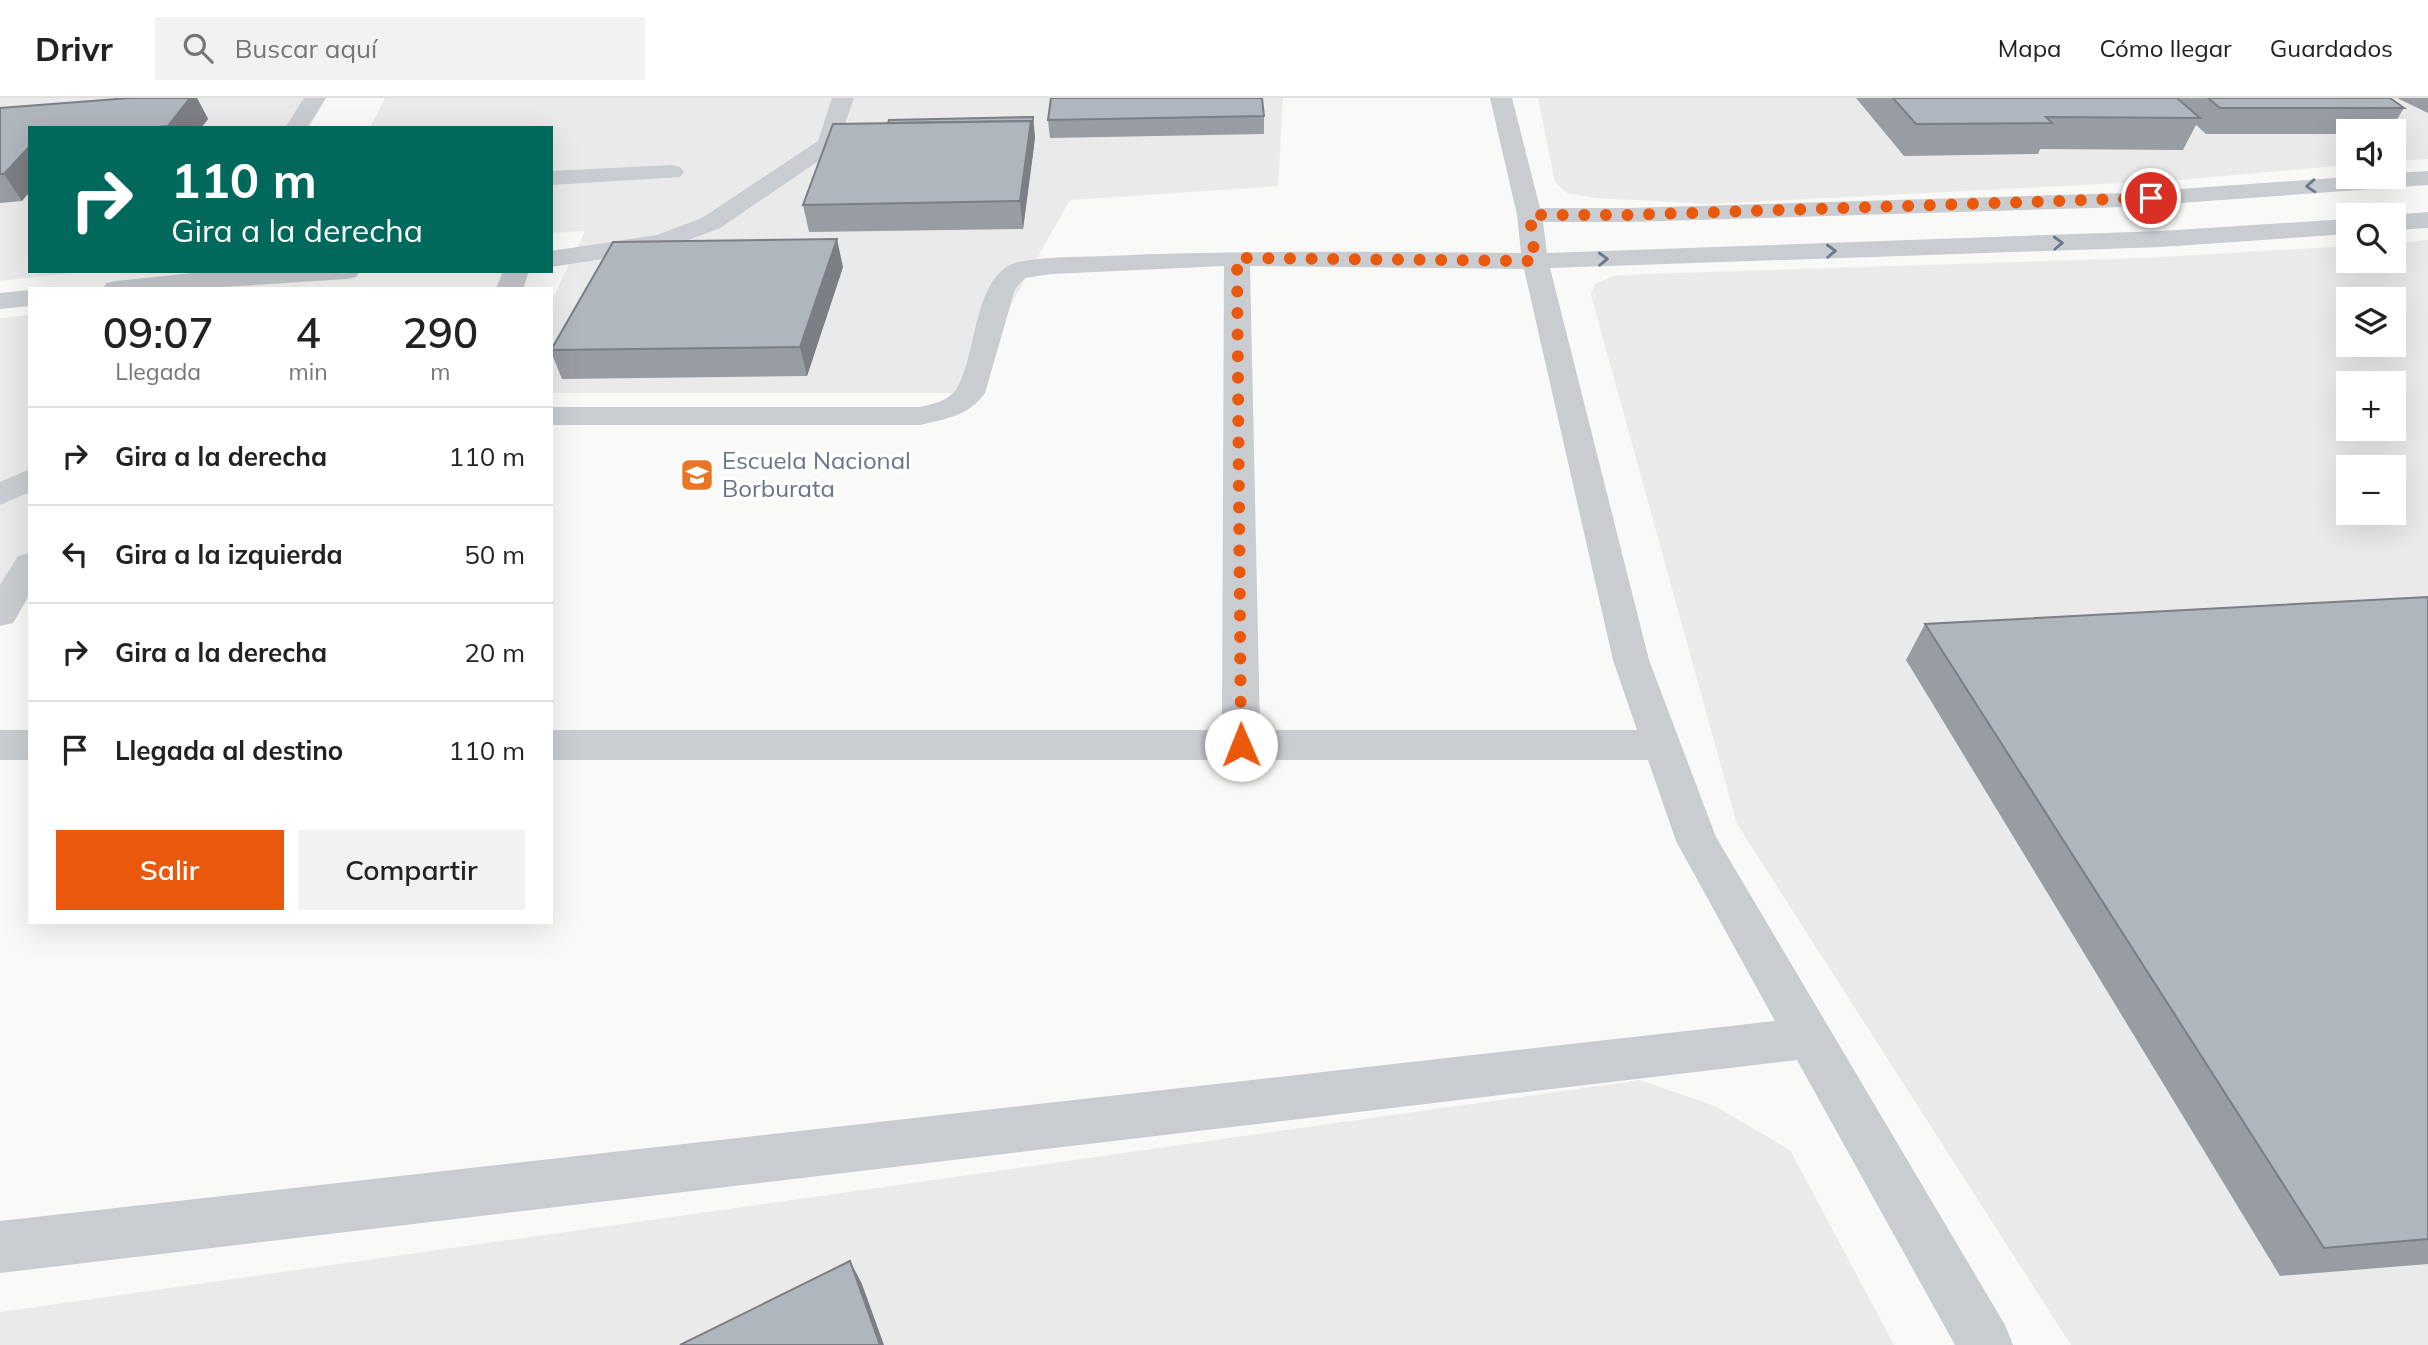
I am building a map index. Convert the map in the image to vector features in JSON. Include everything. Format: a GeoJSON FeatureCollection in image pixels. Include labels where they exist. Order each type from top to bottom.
{"type":"FeatureCollection","features":[{"type":"Feature","properties":{"kind":"street"},"geometry":{"type":"LineString","coordinates":[[297,126],[314,98]]}},
{"type":"Feature","properties":{"kind":"street"},"geometry":{"type":"LineString","coordinates":[[553,258],[662,242],[711,223],[828,144],[843,98]]}},
{"type":"Feature","properties":{"kind":"street"},"geometry":{"type":"LineString","coordinates":[[1501,98],[1530,215],[1535,261],[1631,660],[1697,841],[1985,1345]]}},
{"type":"Feature","properties":{"kind":"street"},"geometry":{"type":"LineString","coordinates":[[553,178],[672,173]]}},
{"type":"Feature","properties":{"kind":"street"},"geometry":{"type":"LineString","coordinates":[[1530,215],[1628,215],[2124,200],[2428,178]]}},
{"type":"Feature","properties":{"kind":"street"},"geometry":{"type":"LineString","coordinates":[[2124,200],[2161,239]]}},
{"type":"Feature","properties":{"kind":"street"},"geometry":{"type":"LineString","coordinates":[[2406,221],[2428,220]]}},
{"type":"Feature","properties":{"kind":"street"},"geometry":{"type":"LineString","coordinates":[[553,416],[920,416],[952,408],[970,393],[1003,287],[1017,271],[1051,266],[1237,258],[1535,261],[2161,239],[2336,227]]}},
{"type":"Feature","properties":{"kind":"street"},"geometry":{"type":"LineString","coordinates":[[1237,258],[1241,745]]}},
{"type":"Feature","properties":{"kind":"street"},"geometry":{"type":"LineString","coordinates":[[135,287],[314,273]]}},
{"type":"Feature","properties":{"kind":"street"},"geometry":{"type":"LineString","coordinates":[[0,301],[28,298]]}},
{"type":"Feature","properties":{"kind":"street"},"geometry":{"type":"LineString","coordinates":[[0,495],[28,480]]}},
{"type":"Feature","properties":{"kind":"street"},"geometry":{"type":"LineString","coordinates":[[0,614],[28,567]]}},
{"type":"Feature","properties":{"kind":"street"},"geometry":{"type":"LineString","coordinates":[[0,745],[28,745]]}},
{"type":"Feature","properties":{"kind":"street"},"geometry":{"type":"LineString","coordinates":[[553,745],[1662,745]]}},
{"type":"Feature","properties":{"kind":"street"},"geometry":{"type":"LineString","coordinates":[[0,1247],[1810,1038]]}},
{"type":"Feature","properties":{"kind":"shaded area"},"geometry":{"type":"Polygon","coordinates":[[[0,98],[326,98],[310,126],[28,126],[28,273],[73,273],[0,281],[0,98]]]}},
{"type":"Feature","properties":{"kind":"shaded area"},"geometry":{"type":"Polygon","coordinates":[[[385,98],[1283,98],[1278,186],[1070,200],[961,393],[553,393],[553,298],[585,231],[553,233],[553,126],[371,126],[385,98]]]}},
{"type":"Feature","properties":{"kind":"shaded area"},"geometry":{"type":"Polygon","coordinates":[[[1538,98],[2428,98],[2428,159],[2406,160],[2406,119],[2336,119],[2336,166],[2179,180],[1711,204],[1596,198],[1567,193],[1555,182],[1538,98]]]}},
{"type":"Feature","properties":{"kind":"shaded area"},"geometry":{"type":"Polygon","coordinates":[[[2428,240],[2428,1345],[2071,1345],[1737,824],[1591,295],[1595,284],[1614,276],[2144,258],[2336,247],[2336,273],[2406,273],[2406,242],[2428,240]]]}},
{"type":"Feature","properties":{"kind":"shaded area"},"geometry":{"type":"Polygon","coordinates":[[[28,315],[28,558],[0,605],[0,318],[28,315]]]}},
{"type":"Feature","properties":{"kind":"shaded area"},"geometry":{"type":"Polygon","coordinates":[[[1640,1080],[1715,1106],[1790,1150],[1894,1345],[0,1345],[0,1312],[1640,1080]]]}},
{"type":"Feature","properties":{"kind":"building"},"geometry":{"type":"Polygon","coordinates":[[[130,98],[190,98],[168,126],[28,126],[28,148],[4,174],[0,174],[0,108],[130,98]]]}},
{"type":"Feature","properties":{"kind":"building"},"geometry":{"type":"Polygon","coordinates":[[[1051,98],[1262,98],[1264,116],[1048,120],[1051,98]]]}},
{"type":"Feature","properties":{"kind":"building"},"geometry":{"type":"Polygon","coordinates":[[[1893,98],[2177,98],[2200,118],[2046,117],[2052,123],[1916,124],[1893,98]]]}},
{"type":"Feature","properties":{"kind":"building"},"geometry":{"type":"Polygon","coordinates":[[[2208,98],[2390,98],[2404,108],[2220,108],[2208,98]]]}},
{"type":"Feature","properties":{"kind":"building"},"geometry":{"type":"Polygon","coordinates":[[[1033,117],[1032,129],[1031,121],[888,123],[889,120],[1033,117]]]}},
{"type":"Feature","properties":{"kind":"building"},"geometry":{"type":"Polygon","coordinates":[[[1031,121],[1020,201],[803,205],[833,124],[1031,121]]]}},
{"type":"Feature","properties":{"kind":"building"},"geometry":{"type":"Polygon","coordinates":[[[837,239],[800,347],[553,350],[613,242],[837,239]]]}},
{"type":"Feature","properties":{"kind":"building"},"geometry":{"type":"Polygon","coordinates":[[[2428,597],[2428,1239],[2324,1248],[1925,624],[2428,597]]]}},
{"type":"Feature","properties":{"kind":"building"},"geometry":{"type":"Polygon","coordinates":[[[850,1261],[880,1345],[680,1345],[850,1261]]]}},
{"type":"Feature","properties":{"kind":"place","name":"Escuela Nacional Borburata"},"geometry":{"type":"Point","coordinates":[697,475]}},
{"type":"Feature","properties":{"kind":"route"},"geometry":{"type":"LineString","coordinates":[[1241,745],[1237,258],[1535,261],[1530,215],[1628,215],[2151,198]]}}]}
